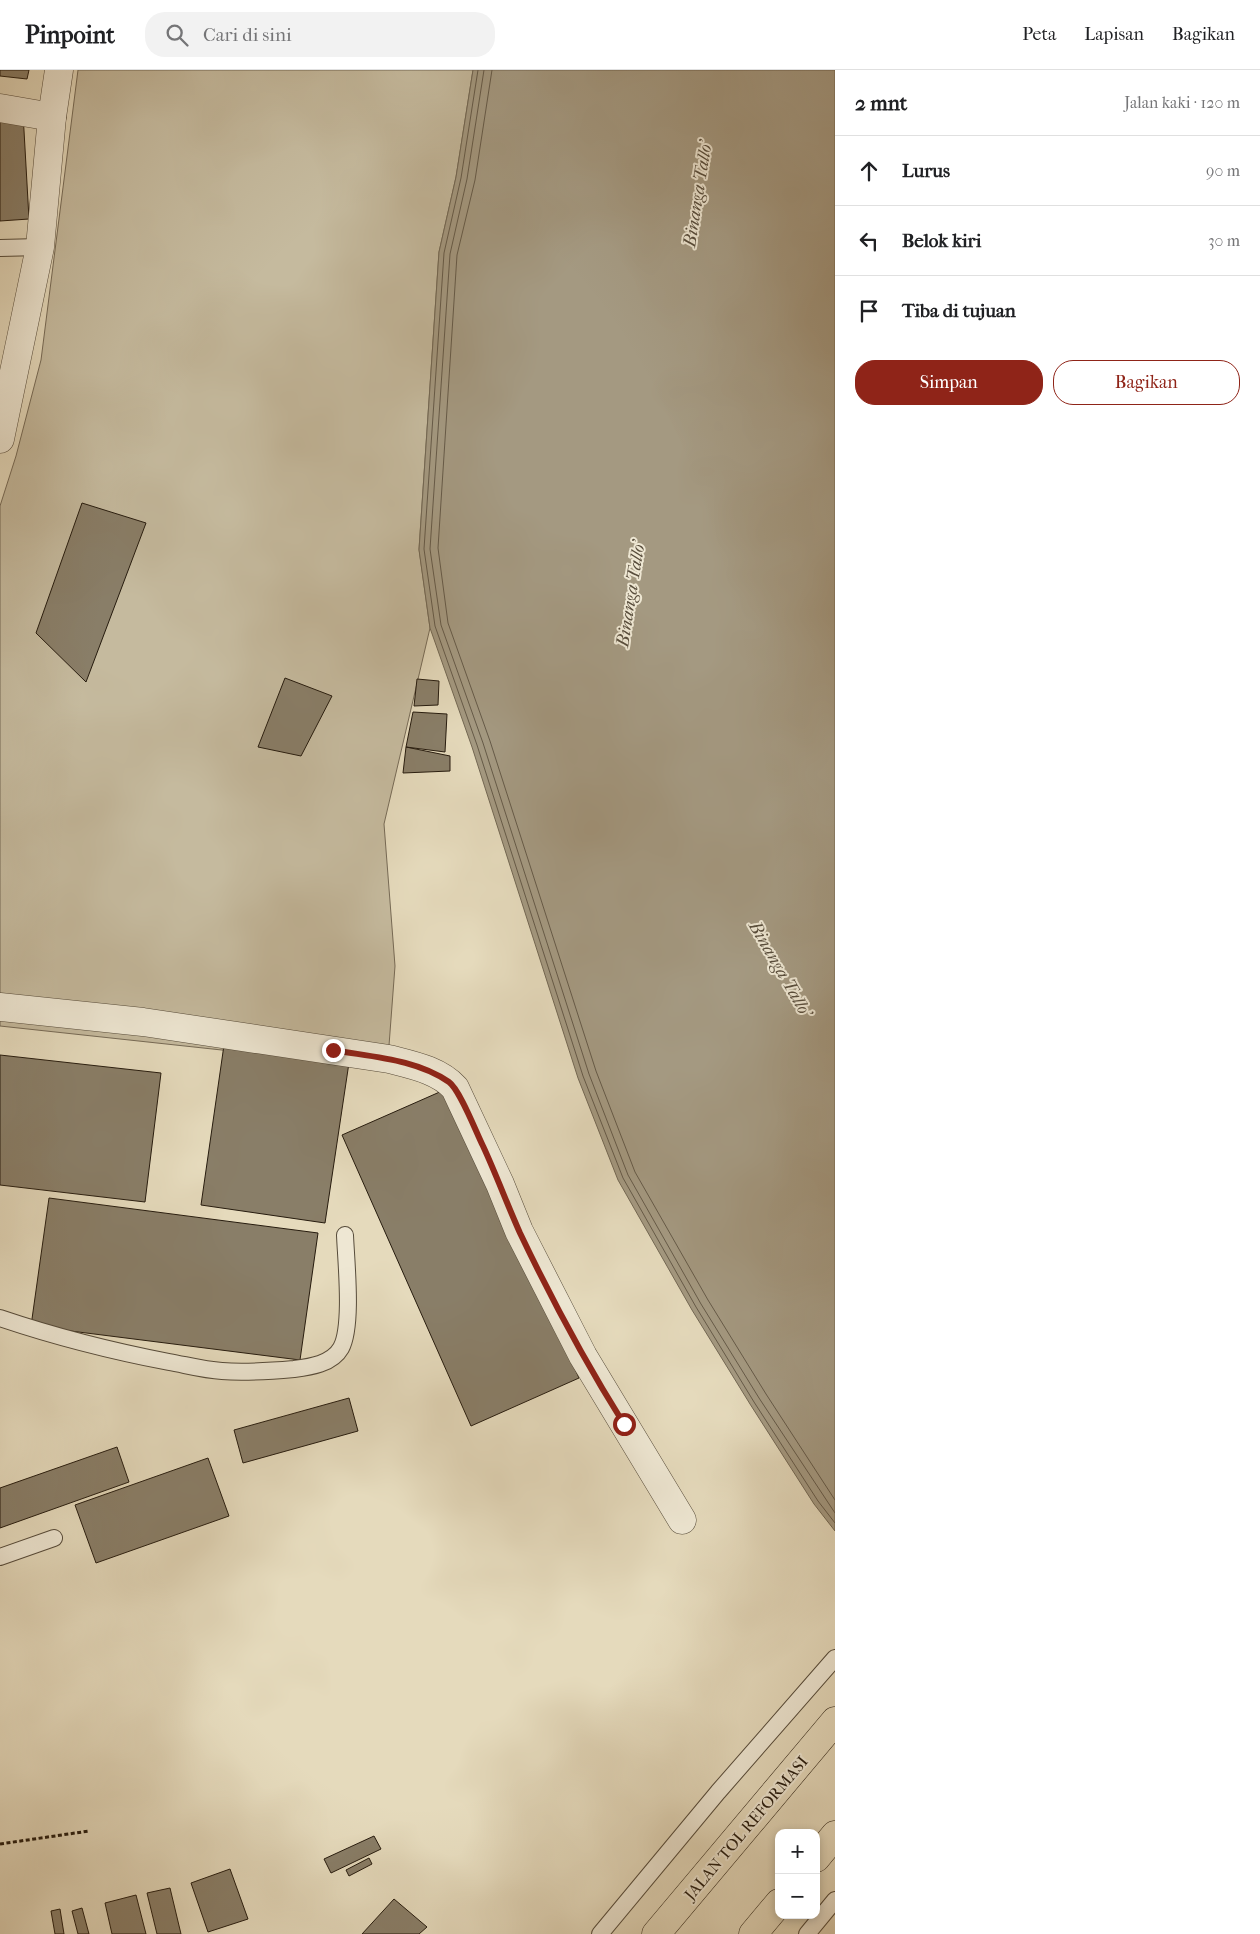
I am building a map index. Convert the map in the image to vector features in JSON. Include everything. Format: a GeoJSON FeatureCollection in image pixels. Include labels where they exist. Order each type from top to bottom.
{"type":"FeatureCollection","features":[{"type":"Feature","properties":{"kind":"highway","name":"JALAN TOL REFORMASI"},"geometry":{"type":"LineString","coordinates":[[656,1934],[835,1722]]}},
{"type":"Feature","properties":{"kind":"highway"},"geometry":{"type":"LineString","coordinates":[[820,1853],[835,1835]]}},
{"type":"Feature","properties":{"kind":"highway"},"geometry":{"type":"LineString","coordinates":[[753,1934],[775,1908]]}},
{"type":"Feature","properties":{"kind":"street"},"geometry":{"type":"LineString","coordinates":[[0,439],[40,246],[52,117],[59,70]]}},
{"type":"Feature","properties":{"kind":"street"},"geometry":{"type":"LineString","coordinates":[[0,108],[52,117]]}},
{"type":"Feature","properties":{"kind":"street"},"geometry":{"type":"LineString","coordinates":[[0,1007],[142,1022],[389,1059],[416,1066],[450,1083],[455,1088],[480,1139],[519,1231],[583,1356],[682,1520]]}},
{"type":"Feature","properties":{"kind":"lane"},"geometry":{"type":"LineString","coordinates":[[0,248],[40,246]]}},
{"type":"Feature","properties":{"kind":"lane"},"geometry":{"type":"LineString","coordinates":[[0,1318],[52,1336],[126,1354],[221,1371],[280,1370],[318,1365],[334,1356],[341,1349],[344,1341],[347,1323],[345,1235]]}},
{"type":"Feature","properties":{"kind":"lane"},"geometry":{"type":"LineString","coordinates":[[0,1557],[54,1538]]}},
{"type":"Feature","properties":{"kind":"lane"},"geometry":{"type":"LineString","coordinates":[[600,1934],[835,1658]]}},
{"type":"Feature","properties":{"kind":"lane"},"geometry":{"type":"LineString","coordinates":[[806,1934],[835,1900]]}},
{"type":"Feature","properties":{"kind":"path"},"geometry":{"type":"LineString","coordinates":[[0,1844],[89,1831]]}},
{"type":"Feature","properties":{"kind":"shaded area"},"geometry":{"type":"Polygon","coordinates":[[[78,70],[473,70],[456,177],[439,252],[419,549],[430,628],[384,824],[395,966],[387,1072],[277,1056],[0,1026],[0,506],[16,456],[41,360],[78,70]]]}},
{"type":"Feature","properties":{"kind":"water","name":"Binanga Tallo'"},"geometry":{"type":"Polygon","coordinates":[[[473,70],[835,70],[835,1531],[814,1504],[750,1404],[692,1310],[618,1180],[578,1078],[472,747],[430,628],[419,550],[439,252],[456,177],[473,70]]]}},
{"type":"Feature","properties":{"kind":"building"},"geometry":{"type":"Polygon","coordinates":[[[0,70],[29,70],[27,79],[0,76],[0,70]]]}},
{"type":"Feature","properties":{"kind":"building"},"geometry":{"type":"Polygon","coordinates":[[[23,113],[29,219],[0,221],[0,114],[23,113]]]}},
{"type":"Feature","properties":{"kind":"building"},"geometry":{"type":"Polygon","coordinates":[[[82,503],[146,523],[86,682],[36,633],[82,503]]]}},
{"type":"Feature","properties":{"kind":"building"},"geometry":{"type":"Polygon","coordinates":[[[285,678],[332,696],[301,756],[258,747],[285,678]]]}},
{"type":"Feature","properties":{"kind":"building"},"geometry":{"type":"Polygon","coordinates":[[[417,679],[439,681],[438,705],[414,706],[417,679]]]}},
{"type":"Feature","properties":{"kind":"building"},"geometry":{"type":"Polygon","coordinates":[[[413,712],[447,714],[445,752],[406,747],[413,712]]]}},
{"type":"Feature","properties":{"kind":"building"},"geometry":{"type":"Polygon","coordinates":[[[406,747],[450,756],[450,771],[403,773],[406,747]]]}},
{"type":"Feature","properties":{"kind":"building"},"geometry":{"type":"Polygon","coordinates":[[[225,1038],[350,1056],[325,1223],[201,1205],[225,1038]]]}},
{"type":"Feature","properties":{"kind":"building"},"geometry":{"type":"Polygon","coordinates":[[[0,1055],[161,1073],[145,1202],[0,1185],[0,1055]]]}},
{"type":"Feature","properties":{"kind":"building"},"geometry":{"type":"Polygon","coordinates":[[[451,1087],[579,1378],[471,1426],[342,1135],[451,1087]]]}},
{"type":"Feature","properties":{"kind":"building"},"geometry":{"type":"Polygon","coordinates":[[[49,1198],[318,1233],[300,1360],[31,1326],[49,1198]]]}},
{"type":"Feature","properties":{"kind":"building"},"geometry":{"type":"Polygon","coordinates":[[[349,1398],[358,1431],[243,1463],[234,1430],[349,1398]]]}},
{"type":"Feature","properties":{"kind":"building"},"geometry":{"type":"Polygon","coordinates":[[[117,1447],[129,1482],[0,1528],[0,1488],[117,1447]]]}},
{"type":"Feature","properties":{"kind":"building"},"geometry":{"type":"Polygon","coordinates":[[[208,1458],[229,1516],[96,1563],[75,1505],[208,1458]]]}},
{"type":"Feature","properties":{"kind":"building"},"geometry":{"type":"Polygon","coordinates":[[[374,1836],[381,1849],[331,1873],[324,1859],[374,1836]]]}},
{"type":"Feature","properties":{"kind":"building"},"geometry":{"type":"Polygon","coordinates":[[[369,1858],[372,1864],[349,1876],[346,1870],[369,1858]]]}},
{"type":"Feature","properties":{"kind":"building"},"geometry":{"type":"Polygon","coordinates":[[[230,1869],[248,1919],[208,1932],[191,1883],[230,1869]]]}},
{"type":"Feature","properties":{"kind":"building"},"geometry":{"type":"Polygon","coordinates":[[[170,1888],[181,1934],[157,1934],[147,1893],[170,1888]]]}},
{"type":"Feature","properties":{"kind":"building"},"geometry":{"type":"Polygon","coordinates":[[[136,1895],[146,1934],[112,1934],[105,1903],[136,1895]]]}},
{"type":"Feature","properties":{"kind":"building"},"geometry":{"type":"Polygon","coordinates":[[[394,1899],[427,1927],[419,1934],[362,1934],[394,1899]]]}},
{"type":"Feature","properties":{"kind":"building"},"geometry":{"type":"Polygon","coordinates":[[[82,1908],[89,1934],[78,1934],[72,1911],[82,1908]]]}},
{"type":"Feature","properties":{"kind":"building"},"geometry":{"type":"Polygon","coordinates":[[[60,1909],[64,1934],[55,1934],[51,1911],[60,1909]]]}},
{"type":"Feature","properties":{"kind":"route"},"geometry":{"type":"LineString","coordinates":[[333,1050],[389,1059],[416,1066],[441,1077],[455,1088],[476,1130],[533,1259],[583,1356],[624,1424]]}}]}
